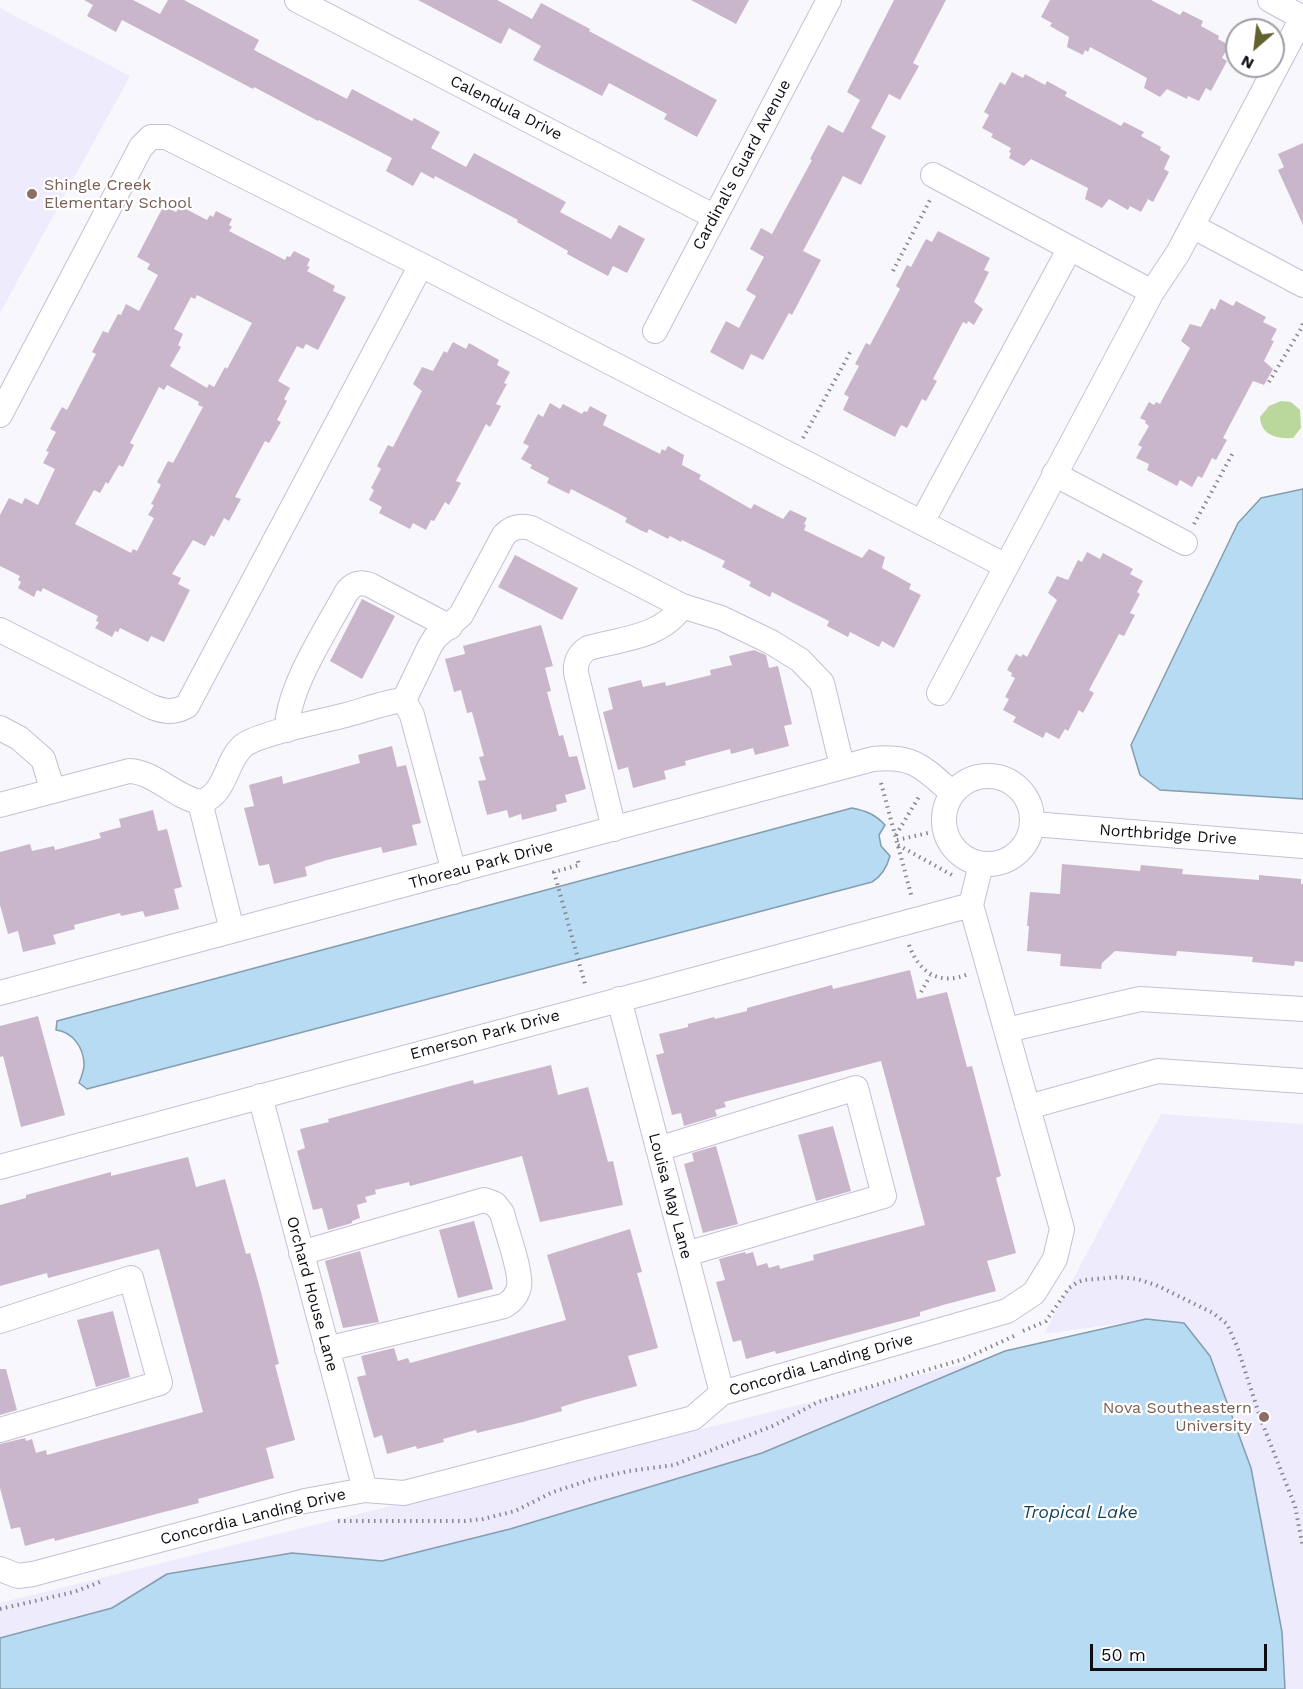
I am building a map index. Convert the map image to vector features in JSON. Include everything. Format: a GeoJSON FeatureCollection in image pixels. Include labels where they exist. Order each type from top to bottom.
{"type":"FeatureCollection","features":[{"type":"Feature","properties":{"kind":"street","name":"Calendula Drive"},"geometry":{"type":"LineString","coordinates":[[297,0],[715,217]]}},
{"type":"Feature","properties":{"kind":"street","name":"Cardinal's Guard Avenue"},"geometry":{"type":"LineString","coordinates":[[655,331],[829,0]]}},
{"type":"Feature","properties":{"kind":"street"},"geometry":{"type":"LineString","coordinates":[[939,693],[1152,292],[1178,253],[1303,18],[1270,0]]}},
{"type":"Feature","properties":{"kind":"street"},"geometry":{"type":"LineString","coordinates":[[0,416],[141,147],[151,137],[159,136],[173,139],[1006,566]]}},
{"type":"Feature","properties":{"kind":"street"},"geometry":{"type":"LineString","coordinates":[[937,177],[1152,292]]}},
{"type":"Feature","properties":{"kind":"street"},"geometry":{"type":"LineString","coordinates":[[1192,225],[1303,285]]}},
{"type":"Feature","properties":{"kind":"street"},"geometry":{"type":"LineString","coordinates":[[922,522],[1070,248]]}},
{"type":"Feature","properties":{"kind":"street"},"geometry":{"type":"LineString","coordinates":[[0,630],[152,707],[171,712],[187,706],[421,265]]}},
{"type":"Feature","properties":{"kind":"street"},"geometry":{"type":"LineString","coordinates":[[1054,474],[1185,543]]}},
{"type":"Feature","properties":{"kind":"street"},"geometry":{"type":"LineString","coordinates":[[0,805],[122,772],[136,771],[184,797],[200,801],[207,800],[218,790],[242,747],[255,739],[404,700],[435,638],[450,627],[466,608],[504,535],[517,527],[531,528],[682,606],[721,618],[771,642],[800,660],[822,682],[842,766]]}},
{"type":"Feature","properties":{"kind":"street"},"geometry":{"type":"LineString","coordinates":[[287,730],[289,709],[296,688],[346,593],[353,585],[358,583],[370,585],[450,627]]}},
{"type":"Feature","properties":{"kind":"street"},"geometry":{"type":"LineString","coordinates":[[614,829],[576,673],[577,661],[588,648],[660,628],[676,616],[682,606]]}},
{"type":"Feature","properties":{"kind":"street"},"geometry":{"type":"LineString","coordinates":[[404,700],[412,715],[454,872]]}},
{"type":"Feature","properties":{"kind":"street"},"geometry":{"type":"LineString","coordinates":[[0,728],[19,738],[43,759],[53,791]]}},
{"type":"Feature","properties":{"kind":"street","name":"Thoreau Park Drive"},"geometry":{"type":"LineString","coordinates":[[2,986],[232,930],[454,872],[842,766],[882,758],[907,760],[915,762],[952,793]]}},
{"type":"Feature","properties":{"kind":"street"},"geometry":{"type":"LineString","coordinates":[[979,777],[998,777],[1010,781],[1020,789],[1028,800],[1033,824],[1024,847],[1015,855],[1005,861],[981,864],[968,860],[950,842],[945,830],[944,817],[946,805],[952,793],[962,784],[979,777]]}},
{"type":"Feature","properties":{"kind":"street"},"geometry":{"type":"LineString","coordinates":[[200,801],[232,930]]}},
{"type":"Feature","properties":{"kind":"street","name":"Northbridge Drive"},"geometry":{"type":"LineString","coordinates":[[1033,824],[1303,846]]}},
{"type":"Feature","properties":{"kind":"street","name":"Concordia Landing Drive"},"geometry":{"type":"LineString","coordinates":[[0,1569],[18,1576],[33,1574],[305,1501],[365,1490],[404,1493],[693,1418],[722,1393],[1007,1311],[1034,1293],[1055,1259],[1062,1228],[971,905],[981,864]]}},
{"type":"Feature","properties":{"kind":"street","name":"Emerson Park Drive"},"geometry":{"type":"LineString","coordinates":[[0,1167],[971,905]]}},
{"type":"Feature","properties":{"kind":"street","name":"Louisa May Lane"},"geometry":{"type":"LineString","coordinates":[[619,999],[722,1393]]}},
{"type":"Feature","properties":{"kind":"street"},"geometry":{"type":"LineString","coordinates":[[1006,1030],[1140,999],[1303,1009]]}},
{"type":"Feature","properties":{"kind":"street"},"geometry":{"type":"LineString","coordinates":[[1028,1107],[1158,1071],[1303,1081]]}},
{"type":"Feature","properties":{"kind":"street"},"geometry":{"type":"LineString","coordinates":[[658,1149],[856,1088],[884,1196],[686,1254]]}},
{"type":"Feature","properties":{"kind":"street","name":"Orchard House Lane"},"geometry":{"type":"LineString","coordinates":[[260,1096],[365,1490]]}},
{"type":"Feature","properties":{"kind":"street"},"geometry":{"type":"LineString","coordinates":[[302,1253],[484,1200],[495,1204],[502,1213],[519,1278],[518,1292],[504,1306],[327,1349]]}},
{"type":"Feature","properties":{"kind":"street"},"geometry":{"type":"LineString","coordinates":[[0,1321],[131,1278],[160,1383],[0,1430]]}},
{"type":"Feature","properties":{"kind":"path"},"geometry":{"type":"LineString","coordinates":[[893,271],[937,177]]}},
{"type":"Feature","properties":{"kind":"path"},"geometry":{"type":"LineString","coordinates":[[1269,382],[1303,322]]}},
{"type":"Feature","properties":{"kind":"path"},"geometry":{"type":"LineString","coordinates":[[794,456],[852,349]]}},
{"type":"Feature","properties":{"kind":"path"},"geometry":{"type":"LineString","coordinates":[[1185,543],[1234,451]]}},
{"type":"Feature","properties":{"kind":"path"},"geometry":{"type":"LineString","coordinates":[[881,783],[897,840],[910,921],[911,950],[930,976],[945,979],[960,978],[988,966]]}},
{"type":"Feature","properties":{"kind":"path"},"geometry":{"type":"LineString","coordinates":[[897,840],[924,790]]}},
{"type":"Feature","properties":{"kind":"path"},"geometry":{"type":"LineString","coordinates":[[897,840],[928,833]]}},
{"type":"Feature","properties":{"kind":"path"},"geometry":{"type":"LineString","coordinates":[[897,840],[952,875]]}},
{"type":"Feature","properties":{"kind":"path"},"geometry":{"type":"LineString","coordinates":[[579,865],[554,872],[585,984]]}},
{"type":"Feature","properties":{"kind":"path"},"geometry":{"type":"LineString","coordinates":[[921,992],[930,976]]}},
{"type":"Feature","properties":{"kind":"path"},"geometry":{"type":"LineString","coordinates":[[331,1521],[483,1519],[515,1511],[553,1492],[593,1479],[629,1471],[674,1466],[775,1425],[818,1402],[964,1359],[1046,1321],[1064,1295],[1078,1282],[1119,1277],[1137,1279],[1156,1285],[1214,1313],[1227,1324],[1295,1506],[1303,1548]]}},
{"type":"Feature","properties":{"kind":"path"},"geometry":{"type":"LineString","coordinates":[[0,1609],[74,1592],[102,1581]]}},
{"type":"Feature","properties":{"kind":"shaded area","name":"Shingle Creek Elementary School"},"geometry":{"type":"Polygon","coordinates":[[[0,8],[130,76],[0,313],[0,8]]]}},
{"type":"Feature","properties":{"kind":"shaded area","name":"Tropical Lake"},"geometry":{"type":"Polygon","coordinates":[[[1161,1114],[1303,1124],[1303,1689],[0,1689],[0,1603],[1137,1321],[1044,1334],[1161,1114]]]}},
{"type":"Feature","properties":{"kind":"green space"},"geometry":{"type":"Polygon","coordinates":[[[1281,401],[1291,402],[1300,410],[1301,428],[1293,438],[1270,435],[1261,423],[1260,417],[1269,406],[1281,401]]]}},
{"type":"Feature","properties":{"kind":"water"},"geometry":{"type":"Polygon","coordinates":[[[1303,489],[1303,799],[1160,790],[1140,775],[1131,745],[1238,523],[1261,498],[1303,489]]]}},
{"type":"Feature","properties":{"kind":"water"},"geometry":{"type":"Polygon","coordinates":[[[852,808],[870,813],[885,825],[879,835],[881,846],[890,856],[884,871],[872,882],[87,1089],[79,1083],[84,1065],[80,1047],[68,1034],[56,1030],[57,1021],[852,808]]]}},
{"type":"Feature","properties":{"kind":"water","name":"Tropical Lake"},"geometry":{"type":"Polygon","coordinates":[[[1146,1319],[1184,1323],[1210,1356],[1251,1468],[1282,1632],[1285,1689],[0,1689],[0,1638],[112,1608],[167,1574],[292,1553],[382,1561],[510,1529],[762,1453],[1005,1351],[1146,1319]]]}},
{"type":"Feature","properties":{"kind":"building"},"geometry":{"type":"Polygon","coordinates":[[[84,0],[133,0],[160,14],[168,0],[184,0],[259,40],[254,50],[347,99],[352,89],[412,121],[414,118],[440,132],[431,148],[466,167],[474,153],[566,202],[560,212],[611,239],[619,225],[645,239],[627,273],[613,266],[608,276],[567,254],[568,251],[517,222],[518,220],[435,176],[434,179],[421,172],[413,186],[386,171],[392,158],[254,87],[253,89],[122,20],[116,32],[87,16],[93,5],[84,0]]]}},
{"type":"Feature","properties":{"kind":"building"},"geometry":{"type":"Polygon","coordinates":[[[418,0],[497,0],[532,19],[541,3],[717,100],[697,137],[664,119],[667,114],[609,83],[602,96],[533,60],[541,46],[509,28],[501,44],[418,0]]]}},
{"type":"Feature","properties":{"kind":"building"},"geometry":{"type":"Polygon","coordinates":[[[691,0],[749,0],[736,24],[691,0]]]}},
{"type":"Feature","properties":{"kind":"building"},"geometry":{"type":"Polygon","coordinates":[[[894,0],[946,0],[913,63],[919,66],[900,100],[889,94],[871,128],[886,136],[861,185],[843,176],[803,251],[821,260],[792,315],[789,313],[763,360],[751,354],[743,370],[710,352],[726,321],[739,328],[756,296],[746,290],[764,257],[750,249],[761,228],[772,234],[828,125],[843,133],[860,100],[847,92],[894,0]]]}},
{"type":"Feature","properties":{"kind":"building"},"geometry":{"type":"Polygon","coordinates":[[[1050,0],[1151,0],[1180,15],[1183,11],[1203,21],[1201,26],[1219,36],[1218,39],[1225,43],[1225,52],[1222,58],[1225,60],[1225,65],[1211,91],[1206,88],[1199,101],[1188,96],[1187,99],[1167,89],[1160,97],[1144,88],[1147,78],[1090,47],[1083,55],[1067,47],[1069,37],[1050,26],[1052,23],[1041,17],[1050,0]]]}},
{"type":"Feature","properties":{"kind":"building"},"geometry":{"type":"Polygon","coordinates":[[[1012,72],[1023,78],[1025,74],[1045,85],[1047,81],[1067,92],[1065,96],[1121,126],[1124,122],[1144,132],[1141,136],[1161,147],[1160,150],[1170,156],[1164,169],[1169,172],[1153,202],[1148,199],[1141,212],[1130,206],[1128,210],[1109,199],[1102,208],[1085,199],[1088,188],[1031,159],[1024,166],[1009,158],[1011,148],[991,137],[993,134],[982,128],[989,115],[984,112],[1000,82],[1005,85],[1012,72]]]}},
{"type":"Feature","properties":{"kind":"building"},"geometry":{"type":"Polygon","coordinates":[[[1303,143],[1303,225],[1278,170],[1284,167],[1278,154],[1303,143]]]}},
{"type":"Feature","properties":{"kind":"building"},"geometry":{"type":"Polygon","coordinates":[[[164,205],[176,212],[180,206],[207,220],[210,215],[213,217],[216,211],[232,219],[229,225],[232,227],[229,231],[285,260],[294,251],[310,259],[307,266],[310,267],[307,271],[335,286],[333,291],[346,297],[318,350],[306,344],[303,349],[297,346],[278,381],[290,388],[284,399],[287,401],[277,420],[281,422],[269,443],[265,441],[235,497],[241,499],[229,521],[224,518],[214,537],[211,535],[205,546],[193,540],[172,574],[181,578],[178,584],[190,590],[164,642],[151,636],[148,642],[120,628],[112,637],[95,628],[99,622],[96,621],[98,616],[43,588],[41,592],[37,590],[34,597],[18,588],[21,582],[18,580],[20,576],[0,566],[0,515],[9,498],[22,504],[25,498],[38,505],[55,469],[43,463],[49,452],[46,451],[56,432],[50,429],[62,407],[67,410],[96,354],[92,352],[103,331],[108,333],[126,304],[139,311],[158,275],[147,269],[150,264],[137,257],[164,205]],[[197,295],[195,299],[191,297],[174,329],[183,334],[178,345],[181,347],[170,366],[207,388],[209,384],[214,387],[225,367],[227,369],[252,323],[197,295]],[[167,385],[164,390],[159,387],[130,443],[134,445],[123,467],[119,465],[100,493],[94,490],[75,524],[131,553],[133,549],[137,551],[154,518],[148,515],[161,485],[157,482],[168,461],[173,463],[203,407],[198,405],[199,402],[167,385]]]}},
{"type":"Feature","properties":{"kind":"building"},"geometry":{"type":"Polygon","coordinates":[[[938,231],[990,258],[984,270],[989,272],[974,302],[983,309],[974,325],[968,321],[967,324],[963,322],[933,379],[937,381],[926,401],[922,399],[907,428],[901,425],[895,437],[843,410],[849,397],[844,394],[859,366],[855,364],[866,343],[870,345],[900,289],[896,286],[907,265],[911,267],[926,239],[932,242],[938,231]]]}},
{"type":"Feature","properties":{"kind":"building"},"geometry":{"type":"Polygon","coordinates":[[[1220,299],[1233,306],[1236,301],[1266,317],[1263,322],[1277,329],[1264,361],[1273,369],[1264,385],[1253,381],[1223,438],[1227,440],[1216,460],[1212,458],[1202,478],[1198,476],[1192,487],[1180,480],[1177,486],[1147,470],[1149,464],[1136,458],[1142,447],[1138,445],[1149,426],[1140,418],[1149,402],[1154,405],[1156,402],[1160,404],[1190,348],[1181,341],[1190,324],[1201,327],[1211,308],[1215,310],[1220,299]]]}},
{"type":"Feature","properties":{"kind":"building"},"geometry":{"type":"Polygon","coordinates":[[[453,342],[466,349],[469,343],[499,360],[497,365],[510,372],[504,383],[507,384],[496,404],[501,406],[490,427],[486,424],[456,481],[461,483],[449,505],[445,502],[426,530],[413,523],[410,529],[379,513],[382,507],[369,500],[374,490],[371,488],[381,469],[377,466],[388,445],[393,447],[422,391],[413,384],[422,367],[433,371],[444,351],[447,353],[453,342]]]}},
{"type":"Feature","properties":{"kind":"building"},"geometry":{"type":"Polygon","coordinates":[[[550,403],[560,409],[563,404],[582,414],[584,411],[587,412],[590,406],[607,415],[603,425],[660,454],[662,449],[665,451],[668,446],[684,455],[682,465],[701,475],[699,479],[751,509],[754,504],[783,519],[790,510],[807,518],[804,530],[862,558],[869,549],[885,557],[882,568],[911,584],[909,589],[921,595],[894,648],[882,641],[879,647],[850,632],[848,637],[827,626],[829,621],[772,592],[770,597],[749,586],[751,582],[722,567],[725,561],[682,540],[681,542],[670,536],[668,539],[649,529],[647,533],[642,531],[625,522],[627,518],[571,489],[569,494],[547,483],[549,478],[530,468],[532,465],[521,459],[529,446],[523,443],[538,414],[543,417],[550,403]]]}},
{"type":"Feature","properties":{"kind":"building"},"geometry":{"type":"Polygon","coordinates":[[[1087,552],[1100,559],[1103,553],[1133,569],[1130,574],[1143,581],[1137,592],[1140,594],[1130,613],[1135,615],[1124,636],[1119,634],[1089,690],[1094,693],[1083,713],[1079,710],[1068,731],[1065,729],[1059,739],[1046,732],[1043,738],[1013,722],[1016,717],[1003,710],[1009,699],[1005,697],[1015,678],[1007,670],[1016,654],[1021,657],[1023,654],[1027,657],[1057,600],[1048,593],[1057,576],[1068,580],[1078,560],[1082,562],[1087,552]]]}},
{"type":"Feature","properties":{"kind":"building"},"geometry":{"type":"Polygon","coordinates":[[[515,555],[578,588],[562,620],[498,587],[515,555]]]}},
{"type":"Feature","properties":{"kind":"building"},"geometry":{"type":"Polygon","coordinates":[[[362,599],[395,616],[362,679],[330,661],[362,599]]]}},
{"type":"Feature","properties":{"kind":"building"},"geometry":{"type":"Polygon","coordinates":[[[541,625],[553,666],[545,668],[551,691],[547,692],[559,736],[563,735],[569,757],[577,756],[586,789],[565,795],[567,802],[556,805],[557,811],[522,820],[521,814],[509,818],[507,810],[487,815],[478,781],[486,780],[479,757],[484,756],[472,712],[467,713],[461,690],[454,692],[445,659],[465,654],[463,646],[541,625]]]}},
{"type":"Feature","properties":{"kind":"building"},"geometry":{"type":"Polygon","coordinates":[[[754,650],[766,655],[769,668],[778,666],[792,724],[784,726],[789,746],[755,755],[753,748],[731,754],[730,749],[685,761],[686,765],[664,771],[666,779],[633,788],[628,767],[618,770],[603,712],[613,709],[608,688],[641,680],[643,687],[665,682],[666,686],[711,675],[710,670],[732,665],[729,656],[754,650]]]}},
{"type":"Feature","properties":{"kind":"building"},"geometry":{"type":"Polygon","coordinates":[[[392,746],[397,767],[406,765],[421,823],[412,825],[417,845],[383,853],[381,847],[327,860],[305,867],[307,876],[274,884],[269,864],[259,866],[244,808],[254,806],[249,785],[282,776],[283,784],[360,763],[358,755],[392,746]]]}},
{"type":"Feature","properties":{"kind":"building"},"geometry":{"type":"Polygon","coordinates":[[[153,810],[158,831],[167,829],[182,887],[174,889],[179,909],[145,917],[143,911],[121,916],[120,913],[74,925],[75,929],[53,935],[56,944],[23,952],[18,931],[8,934],[0,905],[0,852],[30,844],[32,851],[54,846],[55,850],[101,838],[99,833],[121,827],[119,819],[153,810]]]}},
{"type":"Feature","properties":{"kind":"building"},"geometry":{"type":"Polygon","coordinates":[[[1062,864],[1140,871],[1141,865],[1183,869],[1182,874],[1259,880],[1259,875],[1301,879],[1301,884],[1303,884],[1303,962],[1295,961],[1294,966],[1252,962],[1253,957],[1177,951],[1176,956],[1115,951],[1102,963],[1101,969],[1060,966],[1061,954],[1027,951],[1029,926],[1027,926],[1030,892],[1060,894],[1062,864]]]}},
{"type":"Feature","properties":{"kind":"building"},"geometry":{"type":"Polygon","coordinates":[[[910,970],[917,999],[947,992],[967,1067],[972,1066],[1001,1176],[996,1178],[1016,1253],[987,1261],[996,1291],[920,1312],[920,1316],[776,1354],[775,1351],[746,1359],[741,1340],[733,1342],[716,1282],[725,1280],[719,1259],[753,1252],[757,1266],[767,1263],[769,1268],[779,1265],[780,1269],[814,1260],[813,1255],[925,1225],[881,1061],[724,1102],[726,1107],[715,1110],[717,1116],[684,1126],[681,1113],[672,1115],[656,1055],[664,1053],[659,1034],[688,1027],[688,1024],[714,1017],[715,1019],[747,1011],[747,1008],[832,985],[833,989],[910,970]]]}},
{"type":"Feature","properties":{"kind":"building"},"geometry":{"type":"Polygon","coordinates":[[[38,1016],[65,1115],[21,1127],[3,1056],[0,1057],[0,1026],[38,1016]]]}},
{"type":"Feature","properties":{"kind":"building"},"geometry":{"type":"Polygon","coordinates":[[[551,1065],[558,1095],[588,1087],[608,1162],[613,1161],[623,1205],[540,1222],[522,1156],[410,1186],[409,1182],[375,1190],[376,1194],[365,1197],[367,1202],[357,1205],[360,1218],[352,1223],[328,1230],[322,1208],[313,1210],[297,1151],[305,1148],[300,1129],[329,1122],[328,1119],[473,1080],[474,1084],[551,1065]]]}},
{"type":"Feature","properties":{"kind":"building"},"geometry":{"type":"Polygon","coordinates":[[[833,1126],[851,1191],[816,1201],[798,1135],[833,1126]]]}},
{"type":"Feature","properties":{"kind":"building"},"geometry":{"type":"Polygon","coordinates":[[[716,1146],[738,1224],[703,1233],[684,1164],[694,1161],[692,1153],[716,1146]]]}},
{"type":"Feature","properties":{"kind":"building"},"geometry":{"type":"Polygon","coordinates":[[[188,1157],[196,1187],[225,1179],[246,1254],[250,1253],[261,1292],[279,1364],[275,1365],[295,1440],[266,1448],[274,1478],[198,1499],[199,1503],[55,1541],[54,1538],[25,1546],[20,1527],[11,1529],[0,1488],[0,1444],[25,1438],[26,1441],[32,1439],[36,1453],[46,1450],[47,1455],[203,1412],[159,1249],[48,1278],[47,1273],[0,1286],[0,1205],[26,1198],[26,1195],[111,1172],[111,1176],[188,1157]]]}},
{"type":"Feature","properties":{"kind":"building"},"geometry":{"type":"Polygon","coordinates":[[[474,1221],[493,1289],[458,1298],[439,1230],[474,1221]]]}},
{"type":"Feature","properties":{"kind":"building"},"geometry":{"type":"Polygon","coordinates":[[[630,1229],[642,1272],[637,1273],[658,1348],[628,1356],[637,1386],[561,1407],[562,1411],[523,1422],[477,1433],[476,1430],[443,1439],[444,1442],[417,1449],[416,1446],[387,1454],[382,1435],[374,1438],[357,1377],[366,1375],[361,1356],[394,1348],[398,1361],[408,1358],[410,1363],[566,1320],[547,1255],[630,1229]]]}},
{"type":"Feature","properties":{"kind":"building"},"geometry":{"type":"Polygon","coordinates":[[[360,1251],[379,1322],[343,1328],[325,1261],[360,1251]]]}},
{"type":"Feature","properties":{"kind":"building"},"geometry":{"type":"Polygon","coordinates":[[[113,1311],[130,1377],[96,1387],[77,1320],[113,1311]]]}},
{"type":"Feature","properties":{"kind":"building"},"geometry":{"type":"Polygon","coordinates":[[[0,1369],[6,1369],[17,1410],[0,1415],[0,1369]]]}},
{"type":"Feature","properties":{"kind":"place","name":"Shingle Creek Elementary School"},"geometry":{"type":"Point","coordinates":[32,194]}},
{"type":"Feature","properties":{"kind":"place","name":"Nova Southeastern University"},"geometry":{"type":"Point","coordinates":[1264,1417]}}]}
